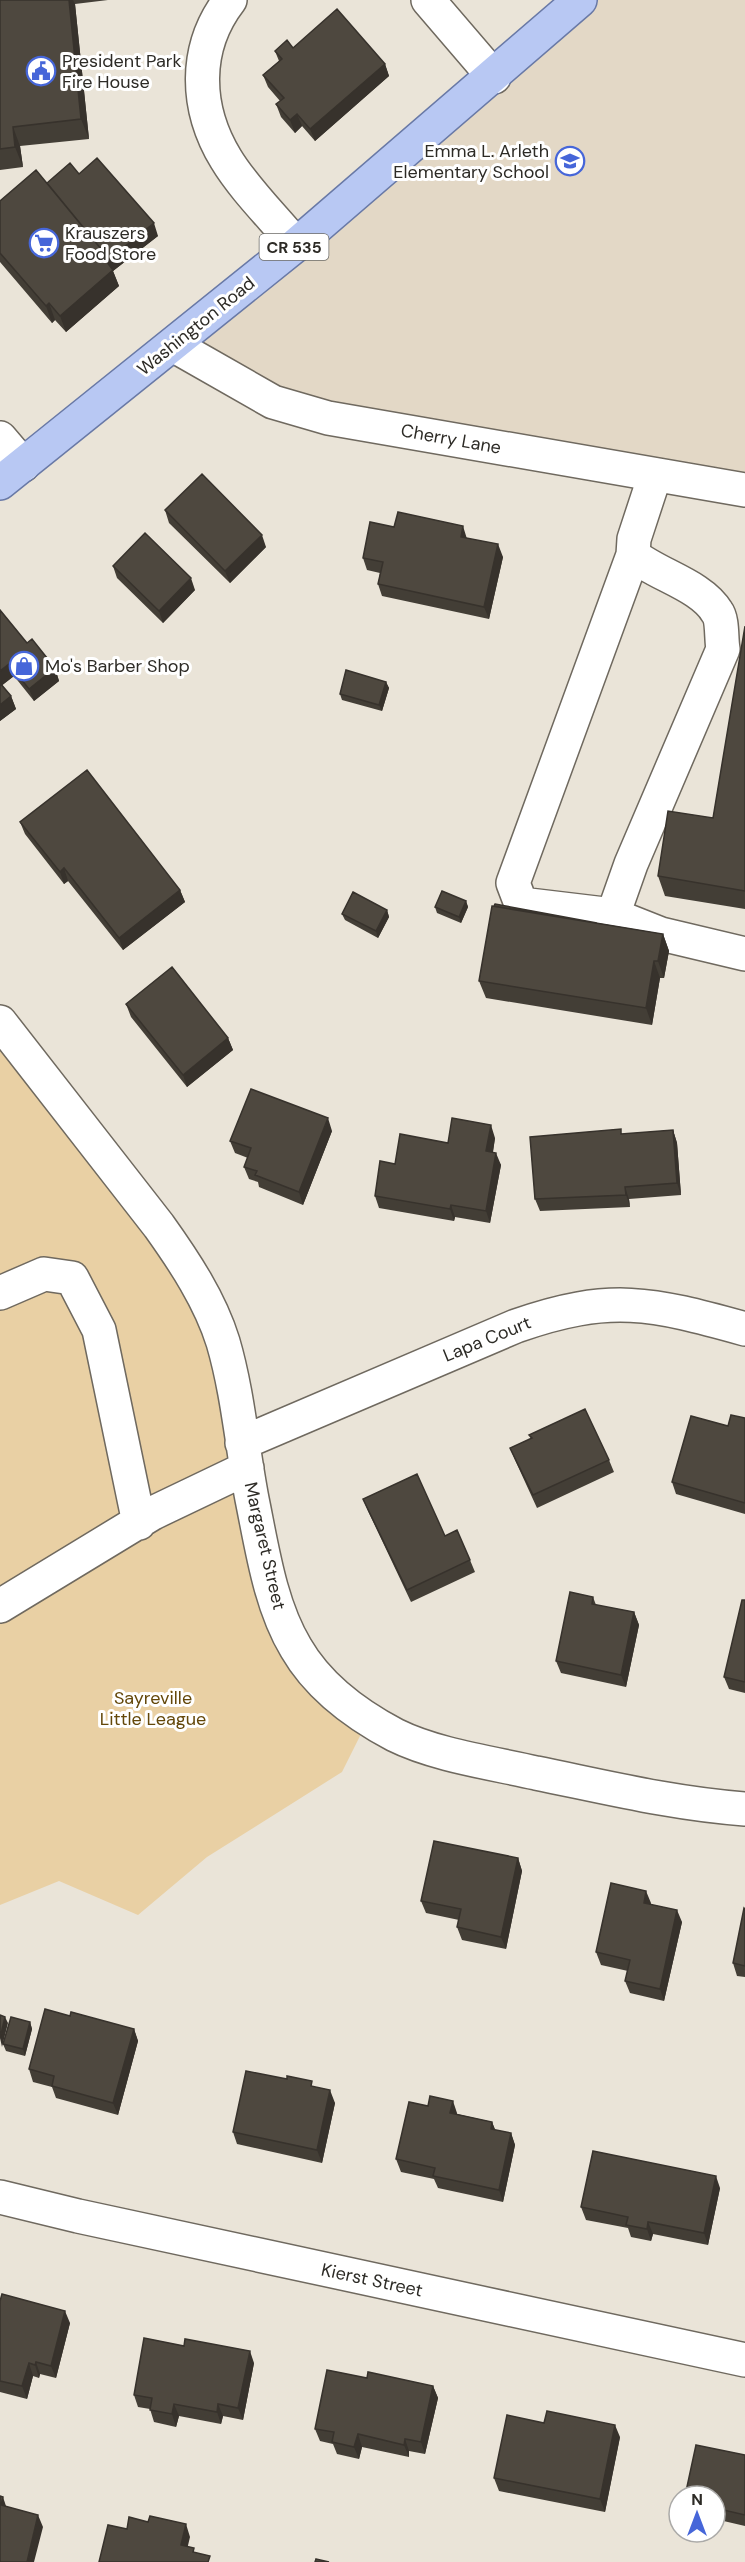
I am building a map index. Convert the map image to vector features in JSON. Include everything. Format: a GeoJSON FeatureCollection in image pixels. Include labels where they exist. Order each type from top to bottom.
{"type":"FeatureCollection","features":[{"type":"Feature","properties":{"kind":"main road","name":"Washington Road"},"geometry":{"type":"LineString","coordinates":[[12,474],[296,245],[494,77],[580,0]]}},
{"type":"Feature","properties":{"kind":"street"},"geometry":{"type":"LineString","coordinates":[[230,0],[220,12],[205,47],[200,83],[208,121],[226,160],[296,245]]}},
{"type":"Feature","properties":{"kind":"street"},"geometry":{"type":"LineString","coordinates":[[428,0],[494,77]]}},
{"type":"Feature","properties":{"kind":"street","name":"Cherry Lane"},"geometry":{"type":"LineString","coordinates":[[173,345],[273,402],[328,418],[745,490]]}},
{"type":"Feature","properties":{"kind":"street"},"geometry":{"type":"LineString","coordinates":[[0,438],[12,474]]}},
{"type":"Feature","properties":{"kind":"street"},"geometry":{"type":"LineString","coordinates":[[655,475],[634,539],[633,555],[513,884],[521,904],[613,915],[661,934],[745,954]]}},
{"type":"Feature","properties":{"kind":"street"},"geometry":{"type":"LineString","coordinates":[[613,915],[631,864],[723,649],[718,612],[690,587],[649,568],[633,555]]}},
{"type":"Feature","properties":{"kind":"street","name":"Margaret Street"},"geometry":{"type":"LineString","coordinates":[[0,1022],[182,1259],[206,1302],[222,1340],[233,1384],[262,1547],[283,1621],[297,1649],[319,1678],[368,1720],[397,1736],[485,1762],[698,1806],[745,1809]]}},
{"type":"Feature","properties":{"kind":"street"},"geometry":{"type":"LineString","coordinates":[[0,1293],[44,1274],[72,1278],[99,1330],[139,1523]]}},
{"type":"Feature","properties":{"kind":"street","name":"Lapa Court"},"geometry":{"type":"LineString","coordinates":[[0,1606],[139,1523],[244,1455],[516,1326],[555,1312],[600,1304],[637,1304],[679,1311],[745,1329]]}},
{"type":"Feature","properties":{"kind":"street","name":"Kierst Street"},"geometry":{"type":"LineString","coordinates":[[0,2197],[78,2216],[745,2360]]}},
{"type":"Feature","properties":{"kind":"shaded area","name":"Emma L. Arleth Elementary School"},"geometry":{"type":"Polygon","coordinates":[[[580,0],[745,0],[745,490],[328,418],[173,345],[580,0]]]}},
{"type":"Feature","properties":{"kind":"green space","name":"Sayreville Little League"},"geometry":{"type":"Polygon","coordinates":[[[0,1022],[206,1302],[283,1621],[368,1720],[342,1772],[207,1857],[138,1915],[59,1881],[0,1905],[0,1022]]]}},
{"type":"Feature","properties":{"kind":"building","name":"President Park Fire House"},"geometry":{"type":"Polygon","coordinates":[[[0,0],[69,0],[81,119],[13,127],[15,147],[0,149],[0,0]]]}},
{"type":"Feature","properties":{"kind":"building"},"geometry":{"type":"Polygon","coordinates":[[[337,9],[385,64],[310,129],[297,114],[290,120],[276,104],[284,98],[263,75],[282,59],[275,51],[287,40],[293,48],[337,9]]]}},
{"type":"Feature","properties":{"kind":"building"},"geometry":{"type":"Polygon","coordinates":[[[97,158],[154,223],[108,260],[47,183],[70,163],[79,174],[97,158]]]}},
{"type":"Feature","properties":{"kind":"building","name":"Krauszers Food Store"},"geometry":{"type":"Polygon","coordinates":[[[36,170],[106,255],[103,257],[113,270],[60,316],[49,303],[46,306],[0,253],[0,201],[36,170]]]}},
{"type":"Feature","properties":{"kind":"building"},"geometry":{"type":"Polygon","coordinates":[[[202,474],[262,535],[225,571],[165,510],[202,474]]]}},
{"type":"Feature","properties":{"kind":"building"},"geometry":{"type":"Polygon","coordinates":[[[398,512],[463,526],[461,537],[498,544],[484,607],[378,584],[383,562],[363,558],[370,522],[394,527],[398,512]]]}},
{"type":"Feature","properties":{"kind":"building"},"geometry":{"type":"Polygon","coordinates":[[[145,533],[191,578],[159,611],[113,566],[145,533]]]}},
{"type":"Feature","properties":{"kind":"building","name":"Mo's Barber Shop"},"geometry":{"type":"Polygon","coordinates":[[[0,610],[27,643],[32,639],[55,668],[29,689],[9,664],[0,671],[0,610]]]}},
{"type":"Feature","properties":{"kind":"building"},"geometry":{"type":"Polygon","coordinates":[[[745,626],[745,891],[658,876],[668,811],[713,818],[745,626]]]}},
{"type":"Feature","properties":{"kind":"building"},"geometry":{"type":"Polygon","coordinates":[[[346,670],[386,682],[379,705],[340,694],[346,670]]]}},
{"type":"Feature","properties":{"kind":"building"},"geometry":{"type":"Polygon","coordinates":[[[0,683],[11,696],[0,705],[0,683]]]}},
{"type":"Feature","properties":{"kind":"building"},"geometry":{"type":"Polygon","coordinates":[[[87,770],[180,890],[119,938],[64,868],[60,872],[20,822],[87,770]]]}},
{"type":"Feature","properties":{"kind":"building"},"geometry":{"type":"Polygon","coordinates":[[[442,891],[466,901],[459,917],[435,907],[442,891]]]}},
{"type":"Feature","properties":{"kind":"building"},"geometry":{"type":"Polygon","coordinates":[[[353,892],[387,910],[376,931],[342,914],[353,892]]]}},
{"type":"Feature","properties":{"kind":"building"},"geometry":{"type":"Polygon","coordinates":[[[495,904],[597,923],[494,906],[495,904]]]}},
{"type":"Feature","properties":{"kind":"building"},"geometry":{"type":"Polygon","coordinates":[[[492,906],[663,934],[658,961],[654,961],[646,1008],[479,981],[492,906]]]}},
{"type":"Feature","properties":{"kind":"building"},"geometry":{"type":"Polygon","coordinates":[[[172,967],[228,1038],[183,1075],[126,1004],[172,967]]]}},
{"type":"Feature","properties":{"kind":"building"},"geometry":{"type":"Polygon","coordinates":[[[251,1089],[328,1118],[299,1192],[255,1175],[257,1171],[244,1167],[251,1148],[230,1141],[251,1089]]]}},
{"type":"Feature","properties":{"kind":"building"},"geometry":{"type":"Polygon","coordinates":[[[452,1118],[491,1125],[486,1151],[496,1153],[486,1211],[451,1205],[450,1209],[375,1196],[380,1161],[395,1164],[400,1134],[448,1143],[452,1118]]]}},
{"type":"Feature","properties":{"kind":"building"},"geometry":{"type":"Polygon","coordinates":[[[621,1129],[621,1134],[673,1130],[677,1183],[625,1187],[626,1195],[535,1199],[530,1137],[621,1129]]]}},
{"type":"Feature","properties":{"kind":"building"},"geometry":{"type":"Polygon","coordinates":[[[585,1409],[609,1460],[533,1495],[510,1448],[532,1438],[529,1435],[585,1409]]]}},
{"type":"Feature","properties":{"kind":"building"},"geometry":{"type":"Polygon","coordinates":[[[731,1415],[745,1418],[745,1503],[672,1482],[691,1416],[728,1426],[731,1415]]]}},
{"type":"Feature","properties":{"kind":"building"},"geometry":{"type":"Polygon","coordinates":[[[417,1474],[445,1536],[457,1530],[470,1560],[407,1590],[363,1499],[417,1474]]]}},
{"type":"Feature","properties":{"kind":"building"},"geometry":{"type":"Polygon","coordinates":[[[570,1592],[593,1597],[592,1604],[634,1612],[621,1675],[556,1661],[570,1592]]]}},
{"type":"Feature","properties":{"kind":"building"},"geometry":{"type":"Polygon","coordinates":[[[742,1600],[745,1600],[745,1682],[724,1677],[742,1600]]]}},
{"type":"Feature","properties":{"kind":"building"},"geometry":{"type":"Polygon","coordinates":[[[434,1841],[518,1858],[501,1937],[457,1927],[461,1909],[421,1901],[434,1841]]]}},
{"type":"Feature","properties":{"kind":"building"},"geometry":{"type":"Polygon","coordinates":[[[611,1883],[646,1891],[644,1903],[677,1910],[660,1989],[625,1981],[630,1960],[596,1952],[611,1883]]]}},
{"type":"Feature","properties":{"kind":"building"},"geometry":{"type":"Polygon","coordinates":[[[745,1909],[745,1966],[733,1963],[745,1909]]]}},
{"type":"Feature","properties":{"kind":"building"},"geometry":{"type":"Polygon","coordinates":[[[45,2009],[70,2016],[71,2012],[134,2029],[113,2103],[52,2086],[54,2076],[29,2069],[45,2009]]]}},
{"type":"Feature","properties":{"kind":"building"},"geometry":{"type":"Polygon","coordinates":[[[0,2015],[5,2017],[0,2038],[0,2015]]]}},
{"type":"Feature","properties":{"kind":"building"},"geometry":{"type":"Polygon","coordinates":[[[11,2017],[30,2022],[23,2049],[3,2044],[11,2017]]]}},
{"type":"Feature","properties":{"kind":"building"},"geometry":{"type":"Polygon","coordinates":[[[246,2071],[312,2081],[311,2086],[330,2090],[317,2150],[233,2132],[246,2071]]]}},
{"type":"Feature","properties":{"kind":"building"},"geometry":{"type":"Polygon","coordinates":[[[430,2096],[453,2101],[450,2113],[492,2122],[491,2129],[511,2133],[499,2190],[433,2176],[435,2168],[396,2159],[409,2102],[428,2106],[430,2096]]]}},
{"type":"Feature","properties":{"kind":"building"},"geometry":{"type":"Polygon","coordinates":[[[593,2151],[716,2176],[704,2233],[648,2222],[647,2229],[626,2225],[628,2217],[581,2207],[593,2151]]]}},
{"type":"Feature","properties":{"kind":"building"},"geometry":{"type":"Polygon","coordinates":[[[2,2294],[65,2311],[51,2366],[36,2362],[35,2365],[29,2363],[22,2386],[0,2381],[0,2301],[2,2294]]]}},
{"type":"Feature","properties":{"kind":"building"},"geometry":{"type":"Polygon","coordinates":[[[144,2338],[184,2346],[185,2339],[250,2351],[238,2408],[218,2404],[217,2412],[174,2404],[172,2414],[150,2410],[152,2398],[134,2395],[144,2338]]]}},
{"type":"Feature","properties":{"kind":"building"},"geometry":{"type":"Polygon","coordinates":[[[327,2370],[367,2378],[368,2372],[433,2386],[421,2442],[405,2439],[404,2445],[358,2434],[354,2447],[332,2442],[334,2432],[315,2429],[327,2370]]]}},
{"type":"Feature","properties":{"kind":"building"},"geometry":{"type":"Polygon","coordinates":[[[547,2411],[615,2425],[600,2499],[494,2478],[507,2415],[544,2423],[547,2411]]]}},
{"type":"Feature","properties":{"kind":"building"},"geometry":{"type":"Polygon","coordinates":[[[696,2445],[745,2455],[745,2515],[727,2511],[727,2484],[688,2484],[696,2445]]]}},
{"type":"Feature","properties":{"kind":"building"},"geometry":{"type":"Polygon","coordinates":[[[0,2496],[3,2497],[1,2505],[38,2515],[27,2562],[0,2562],[0,2496]]]}},
{"type":"Feature","properties":{"kind":"building"},"geometry":{"type":"Polygon","coordinates":[[[150,2516],[186,2524],[181,2545],[194,2548],[193,2552],[210,2556],[208,2562],[99,2562],[108,2525],[127,2529],[129,2517],[148,2522],[150,2516]]]}},
{"type":"Feature","properties":{"kind":"place","name":"President Park Fire House"},"geometry":{"type":"Point","coordinates":[41,71]}},
{"type":"Feature","properties":{"kind":"place","name":"Emma L. Arleth Elementary School"},"geometry":{"type":"Point","coordinates":[570,161]}},
{"type":"Feature","properties":{"kind":"place","name":"Krauszers Food Store"},"geometry":{"type":"Point","coordinates":[44,243]}},
{"type":"Feature","properties":{"kind":"place","name":"Mo's Barber Shop"},"geometry":{"type":"Point","coordinates":[24,666]}}]}
